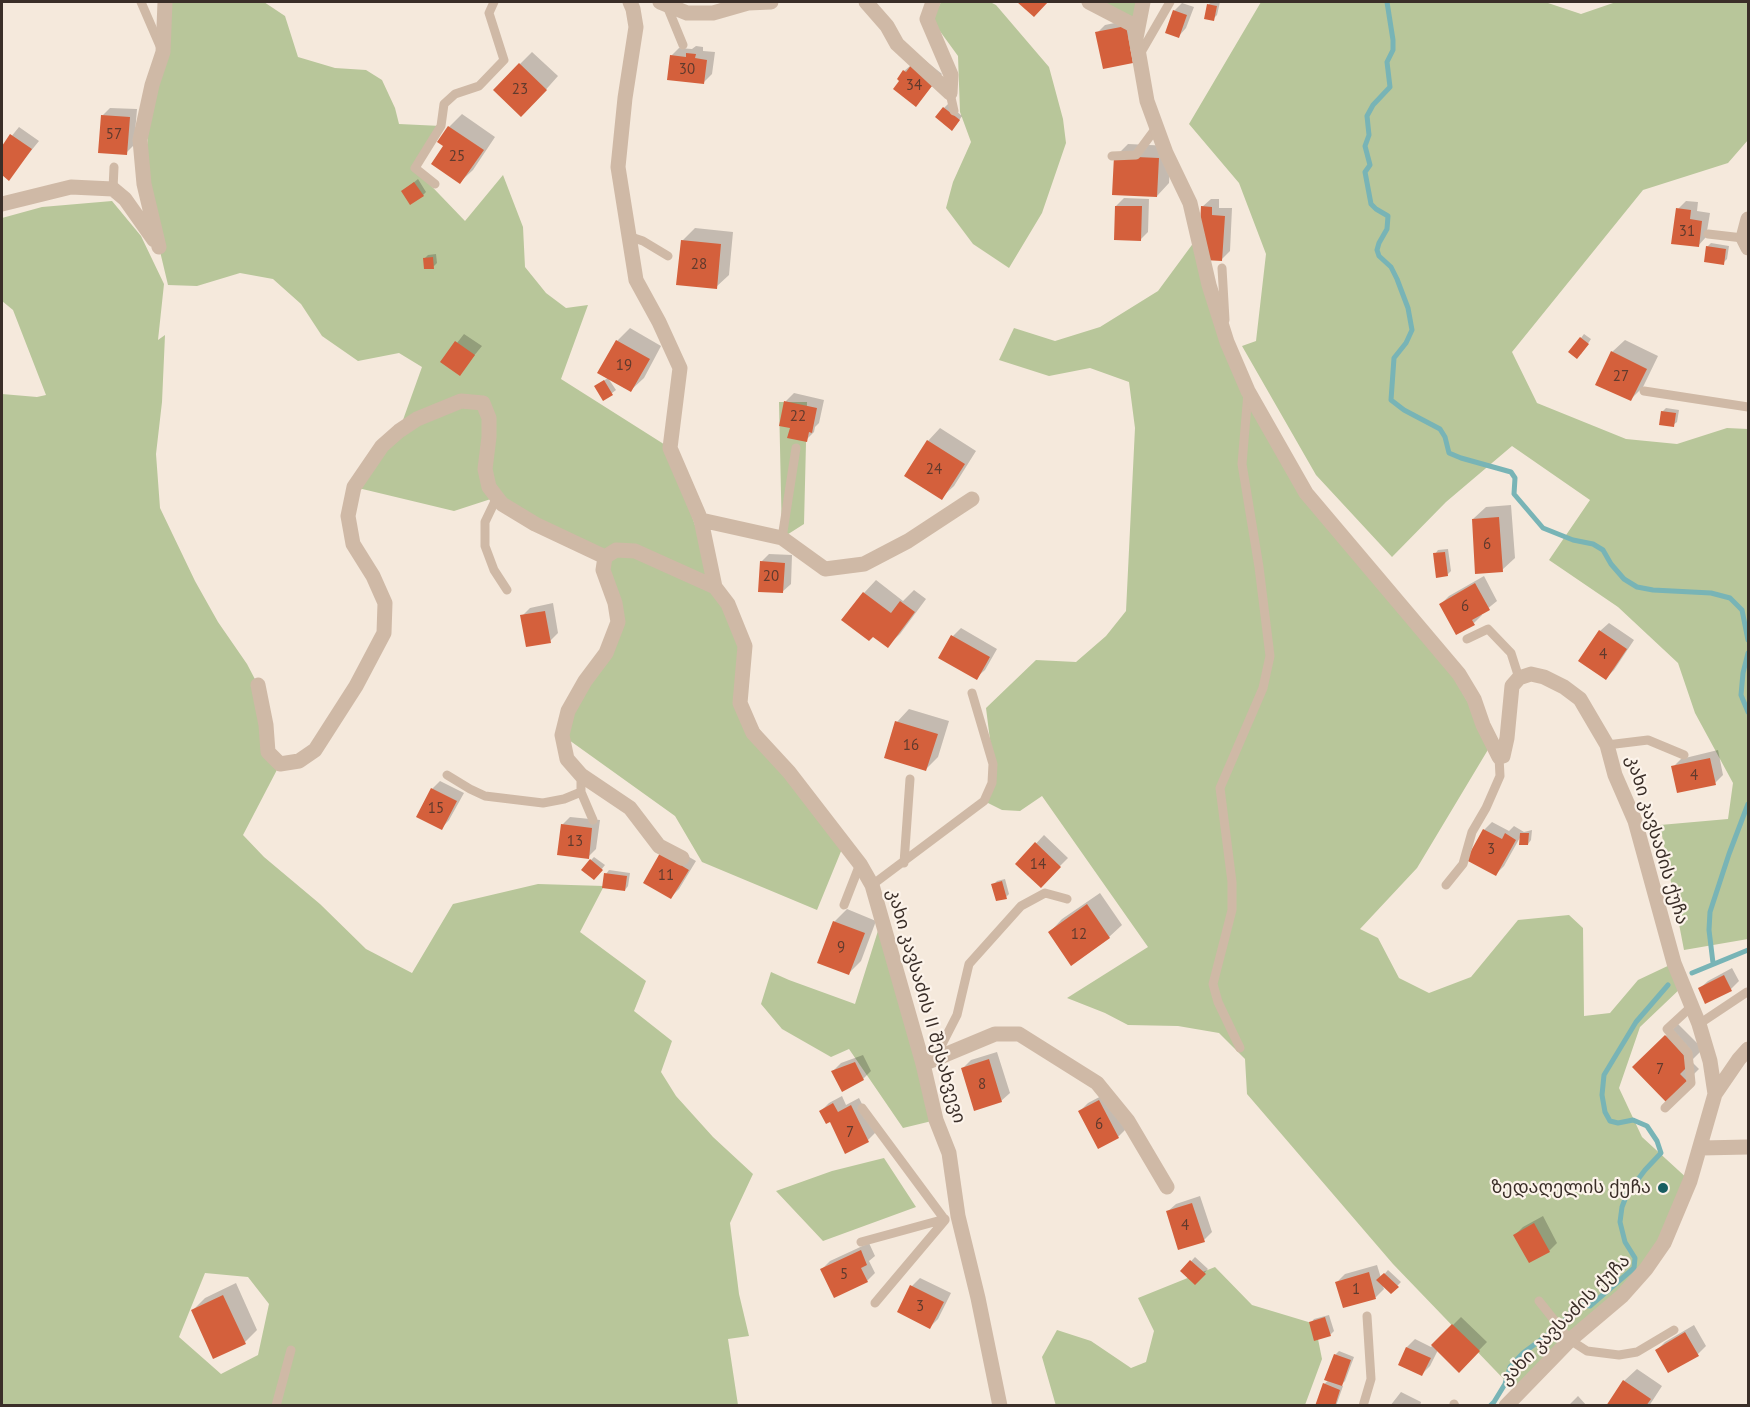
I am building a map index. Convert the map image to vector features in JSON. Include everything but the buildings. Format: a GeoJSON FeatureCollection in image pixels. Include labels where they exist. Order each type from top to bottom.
{"type":"FeatureCollection","features":[{"type":"Feature","properties":{"kind":"street"},"geometry":{"type":"LineString","coordinates":[[2,204],[71,187],[113,189],[125,200],[159,247],[144,184],[140,140],[152,85],[163,52],[165,2]]}},
{"type":"Feature","properties":{"kind":"street","name":"კახი კავსაძის II შესახვევი"},"geometry":{"type":"LineString","coordinates":[[630,2],[636,27],[618,167],[636,280],[680,368],[670,447],[701,520],[715,587],[728,604],[745,646],[740,703],[753,733],[789,772],[860,864],[872,885],[929,1061],[936,1120],[949,1153],[952,1218],[978,1298],[1000,1406]]}},
{"type":"Feature","properties":{"kind":"street"},"geometry":{"type":"LineString","coordinates":[[664,3],[687,13],[713,13],[749,2],[771,2]]}},
{"type":"Feature","properties":{"kind":"street"},"geometry":{"type":"LineString","coordinates":[[866,2],[887,26],[897,44],[950,93]]}},
{"type":"Feature","properties":{"kind":"street"},"geometry":{"type":"LineString","coordinates":[[933,2],[927,19],[951,75],[950,93]]}},
{"type":"Feature","properties":{"kind":"street"},"geometry":{"type":"LineString","coordinates":[[1089,2],[1137,27]]}},
{"type":"Feature","properties":{"kind":"street"},"geometry":{"type":"LineString","coordinates":[[1143,2],[1137,27],[1138,57],[1147,101],[1156,128],[1190,203],[1209,285],[1227,342],[1248,391],[1306,493],[1459,674],[1474,699],[1483,725],[1499,757],[1503,756],[1507,738],[1512,686],[1519,678]]}},
{"type":"Feature","properties":{"kind":"street"},"geometry":{"type":"LineString","coordinates":[[1746,243],[1749,219]]}},
{"type":"Feature","properties":{"kind":"street"},"geometry":{"type":"LineString","coordinates":[[258,685],[266,724],[268,752],[280,764],[299,761],[315,750],[356,686],[384,633],[385,603],[373,576],[353,544],[348,516],[354,487],[382,446],[399,431],[417,419],[461,400],[483,403],[489,418],[485,469],[489,487],[502,504],[535,524],[605,557]]}},
{"type":"Feature","properties":{"kind":"street"},"geometry":{"type":"LineString","coordinates":[[701,520],[782,538],[825,569],[864,564],[908,541],[972,499]]}},
{"type":"Feature","properties":{"kind":"street"},"geometry":{"type":"LineString","coordinates":[[682,858],[659,846],[630,808],[581,775],[567,759],[562,735],[568,711],[585,681],[606,653],[618,622],[615,603],[603,570],[605,557],[616,550],[635,552],[715,587]]}},
{"type":"Feature","properties":{"kind":"street","name":"კახი კავსაძის ქუჩა"},"geometry":{"type":"LineString","coordinates":[[1519,678],[1531,674],[1544,677],[1564,687],[1580,699],[1607,745],[1615,775],[1635,821],[1674,963],[1699,1024],[1710,1061],[1715,1094]]}},
{"type":"Feature","properties":{"kind":"street"},"geometry":{"type":"LineString","coordinates":[[929,1061],[995,1034],[1019,1034],[1097,1083],[1128,1121],[1167,1187]]}},
{"type":"Feature","properties":{"kind":"street","name":"კახი კავსაძის ქუჩა"},"geometry":{"type":"LineString","coordinates":[[1506,1406],[1565,1334],[1622,1296],[1646,1269],[1664,1243],[1701,1148],[1715,1094],[1739,1059],[1749,1049]]}},
{"type":"Feature","properties":{"kind":"street"},"geometry":{"type":"LineString","coordinates":[[1701,1148],[1749,1147]]}},
{"type":"Feature","properties":{"kind":"lane"},"geometry":{"type":"LineString","coordinates":[[141,2],[163,52]]}},
{"type":"Feature","properties":{"kind":"lane"},"geometry":{"type":"LineString","coordinates":[[435,184],[414,168],[441,126],[444,104],[455,94],[479,86],[504,60],[489,13],[494,2]]}},
{"type":"Feature","properties":{"kind":"lane"},"geometry":{"type":"LineString","coordinates":[[1138,57],[1170,2]]}},
{"type":"Feature","properties":{"kind":"lane"},"geometry":{"type":"LineString","coordinates":[[664,3],[683,45]]}},
{"type":"Feature","properties":{"kind":"lane"},"geometry":{"type":"LineString","coordinates":[[950,93],[954,111]]}},
{"type":"Feature","properties":{"kind":"lane"},"geometry":{"type":"LineString","coordinates":[[1112,156],[1136,155],[1156,128]]}},
{"type":"Feature","properties":{"kind":"lane"},"geometry":{"type":"LineString","coordinates":[[113,189],[114,167]]}},
{"type":"Feature","properties":{"kind":"lane"},"geometry":{"type":"LineString","coordinates":[[1708,234],[1746,243]]}},
{"type":"Feature","properties":{"kind":"lane"},"geometry":{"type":"LineString","coordinates":[[628,235],[668,256]]}},
{"type":"Feature","properties":{"kind":"lane"},"geometry":{"type":"LineString","coordinates":[[1222,268],[1227,342]]}},
{"type":"Feature","properties":{"kind":"lane"},"geometry":{"type":"LineString","coordinates":[[1240,1048],[1218,1002],[1213,984],[1232,910],[1232,882],[1220,788],[1263,688],[1270,656],[1259,567],[1242,464],[1248,391]]}},
{"type":"Feature","properties":{"kind":"lane"},"geometry":{"type":"LineString","coordinates":[[1644,391],[1749,407]]}},
{"type":"Feature","properties":{"kind":"lane"},"geometry":{"type":"LineString","coordinates":[[782,538],[796,448]]}},
{"type":"Feature","properties":{"kind":"lane"},"geometry":{"type":"LineString","coordinates":[[497,497],[485,522],[485,546],[494,570],[507,590]]}},
{"type":"Feature","properties":{"kind":"lane"},"geometry":{"type":"LineString","coordinates":[[1467,639],[1488,629],[1511,653],[1519,678]]}},
{"type":"Feature","properties":{"kind":"lane"},"geometry":{"type":"LineString","coordinates":[[872,885],[984,801],[992,783],[993,764],[972,693]]}},
{"type":"Feature","properties":{"kind":"lane"},"geometry":{"type":"LineString","coordinates":[[1607,745],[1648,740],[1684,755]]}},
{"type":"Feature","properties":{"kind":"lane"},"geometry":{"type":"LineString","coordinates":[[1446,885],[1463,864],[1472,832],[1500,776],[1499,757]]}},
{"type":"Feature","properties":{"kind":"lane"},"geometry":{"type":"LineString","coordinates":[[447,775],[485,796],[543,803],[564,799],[581,792]]}},
{"type":"Feature","properties":{"kind":"lane"},"geometry":{"type":"LineString","coordinates":[[581,775],[581,792],[593,820]]}},
{"type":"Feature","properties":{"kind":"lane"},"geometry":{"type":"LineString","coordinates":[[904,863],[910,779]]}},
{"type":"Feature","properties":{"kind":"lane"},"geometry":{"type":"LineString","coordinates":[[844,905],[860,864]]}},
{"type":"Feature","properties":{"kind":"lane"},"geometry":{"type":"LineString","coordinates":[[929,1061],[957,1015],[969,964],[1022,906],[1045,893],[1067,899]]}},
{"type":"Feature","properties":{"kind":"lane"},"geometry":{"type":"LineString","coordinates":[[1699,1024],[1747,992]]}},
{"type":"Feature","properties":{"kind":"lane"},"geometry":{"type":"LineString","coordinates":[[1665,1108],[1691,1083],[1688,1053],[1667,1029],[1692,1006]]}},
{"type":"Feature","properties":{"kind":"lane"},"geometry":{"type":"LineString","coordinates":[[862,1108],[952,1218]]}},
{"type":"Feature","properties":{"kind":"lane"},"geometry":{"type":"LineString","coordinates":[[861,1242],[952,1218]]}},
{"type":"Feature","properties":{"kind":"lane"},"geometry":{"type":"LineString","coordinates":[[875,1303],[952,1218]]}},
{"type":"Feature","properties":{"kind":"lane"},"geometry":{"type":"LineString","coordinates":[[1539,1301],[1565,1334],[1578,1347],[1587,1351],[1619,1355],[1637,1352],[1674,1330]]}},
{"type":"Feature","properties":{"kind":"lane"},"geometry":{"type":"LineString","coordinates":[[1363,1406],[1371,1379],[1367,1316]]}},
{"type":"Feature","properties":{"kind":"lane"},"geometry":{"type":"LineString","coordinates":[[276,1406],[291,1350]]}},
{"type":"Feature","properties":{"kind":"green space"},"geometry":{"type":"Polygon","coordinates":[[[165,2],[264,2],[285,16],[298,57],[335,68],[366,70],[382,80],[395,108],[399,124],[441,126],[415,169],[465,221],[503,175],[523,227],[525,267],[546,293],[566,308],[588,305],[561,379],[670,448],[715,587],[745,646],[740,703],[844,844],[817,910],[702,862],[675,816],[562,735],[618,622],[605,557],[497,497],[454,511],[354,487],[399,431],[422,367],[399,353],[358,361],[322,336],[301,304],[273,279],[240,273],[197,286],[168,285],[144,184],[152,85],[165,2]]]}},
{"type":"Feature","properties":{"kind":"green space"},"geometry":{"type":"Polygon","coordinates":[[[941,2],[990,2],[996,5],[1049,67],[1063,119],[1066,143],[1042,213],[1009,268],[973,244],[946,208],[953,182],[971,142],[960,112],[958,56],[934,23],[933,18],[941,2]]]}},
{"type":"Feature","properties":{"kind":"green space"},"geometry":{"type":"Polygon","coordinates":[[[1089,2],[1143,2],[1137,27],[1089,2]]]}},
{"type":"Feature","properties":{"kind":"green space"},"geometry":{"type":"Polygon","coordinates":[[[1261,2],[1545,2],[1581,14],[1616,2],[1748,2],[1748,140],[1728,163],[1643,190],[1512,352],[1537,403],[1626,439],[1677,444],[1727,428],[1748,429],[1748,939],[1684,950],[1660,825],[1728,819],[1733,783],[1695,713],[1678,663],[1618,607],[1549,560],[1590,500],[1512,446],[1446,502],[1392,557],[1316,475],[1242,346],[1256,341],[1266,254],[1239,183],[1189,124],[1261,2]]]}},
{"type":"Feature","properties":{"kind":"green space"},"geometry":{"type":"Polygon","coordinates":[[[112,201],[141,236],[164,284],[158,340],[165,335],[162,402],[156,454],[160,508],[195,581],[258,685],[266,724],[280,764],[243,835],[264,857],[320,904],[366,949],[412,973],[453,904],[538,884],[604,886],[580,932],[646,981],[634,1011],[672,1041],[661,1072],[676,1096],[713,1137],[753,1174],[730,1223],[739,1294],[749,1336],[728,1339],[738,1405],[2,1405],[2,394],[37,397],[46,395],[13,310],[2,301],[2,218],[42,207],[112,201]],[[205,1273],[179,1337],[221,1374],[258,1355],[269,1304],[248,1277],[205,1273]]]}},
{"type":"Feature","properties":{"kind":"green space"},"geometry":{"type":"Polygon","coordinates":[[[1197,238],[1218,316],[1306,493],[1430,638],[1492,743],[1417,868],[1360,929],[1378,938],[1399,978],[1429,993],[1471,977],[1518,920],[1569,915],[1583,928],[1584,1016],[1610,1013],[1638,980],[1674,963],[1683,986],[1640,1027],[1619,1088],[1642,1137],[1690,1181],[1664,1243],[1518,1394],[1393,1264],[1247,1094],[1245,1059],[1219,1033],[1178,1026],[1128,1025],[1067,998],[1148,947],[1042,796],[1020,811],[1002,810],[984,801],[993,764],[986,708],[1036,660],[1076,662],[1106,636],[1126,611],[1135,428],[1129,382],[1090,368],[1049,376],[999,360],[1014,328],[1055,341],[1100,327],[1158,291],[1197,238]]]}},
{"type":"Feature","properties":{"kind":"green space"},"geometry":{"type":"Polygon","coordinates":[[[779,402],[807,402],[804,524],[782,538],[779,402]]]}},
{"type":"Feature","properties":{"kind":"green space"},"geometry":{"type":"Polygon","coordinates":[[[882,918],[936,1120],[903,1128],[849,1049],[831,1057],[782,1029],[761,1004],[771,972],[855,1004],[882,918]]]}},
{"type":"Feature","properties":{"kind":"green space"},"geometry":{"type":"Polygon","coordinates":[[[884,1158],[916,1207],[823,1241],[776,1191],[832,1171],[884,1158]]]}},
{"type":"Feature","properties":{"kind":"green space"},"geometry":{"type":"Polygon","coordinates":[[[1215,1267],[1252,1305],[1315,1324],[1322,1359],[1305,1405],[1056,1406],[1042,1357],[1057,1330],[1091,1341],[1131,1368],[1146,1362],[1154,1331],[1138,1298],[1215,1267]]]}},
{"type":"Feature","properties":{"kind":"waterway"},"geometry":{"type":"LineString","coordinates":[[1387,2],[1393,40],[1393,50],[1387,62],[1390,87],[1373,105],[1367,116],[1369,135],[1365,146],[1370,165],[1365,172],[1371,204],[1388,216],[1387,229],[1377,250],[1379,256],[1391,267],[1397,279],[1408,308],[1412,330],[1406,343],[1394,358],[1391,400],[1404,410],[1440,429],[1445,437],[1449,453],[1511,472],[1515,478],[1514,494],[1543,528],[1573,540],[1593,544],[1603,550],[1624,579],[1637,587],[1711,593],[1730,598],[1742,610],[1748,640]]}},
{"type":"Feature","properties":{"kind":"waterway"},"geometry":{"type":"LineString","coordinates":[[1748,653],[1741,695],[1748,712]]}},
{"type":"Feature","properties":{"kind":"waterway"},"geometry":{"type":"LineString","coordinates":[[1713,963],[1709,930],[1710,912],[1748,804]]}},
{"type":"Feature","properties":{"kind":"waterway"},"geometry":{"type":"LineString","coordinates":[[1692,973],[1748,950]]}},
{"type":"Feature","properties":{"kind":"waterway"},"geometry":{"type":"LineString","coordinates":[[1490,1406],[1505,1384],[1510,1367],[1523,1353],[1567,1318],[1576,1304],[1590,1306],[1634,1268],[1635,1258],[1625,1242],[1620,1222],[1622,1207],[1627,1194],[1661,1153],[1657,1141],[1647,1126],[1633,1120],[1618,1123],[1610,1121],[1605,1112],[1602,1095],[1604,1075],[1636,1022],[1668,985]]}},
{"type":"Feature","properties":{"kind":"place","name":"ზედაღელის ქუჩა"},"geometry":{"type":"Point","coordinates":[1663,1188]}}]}
